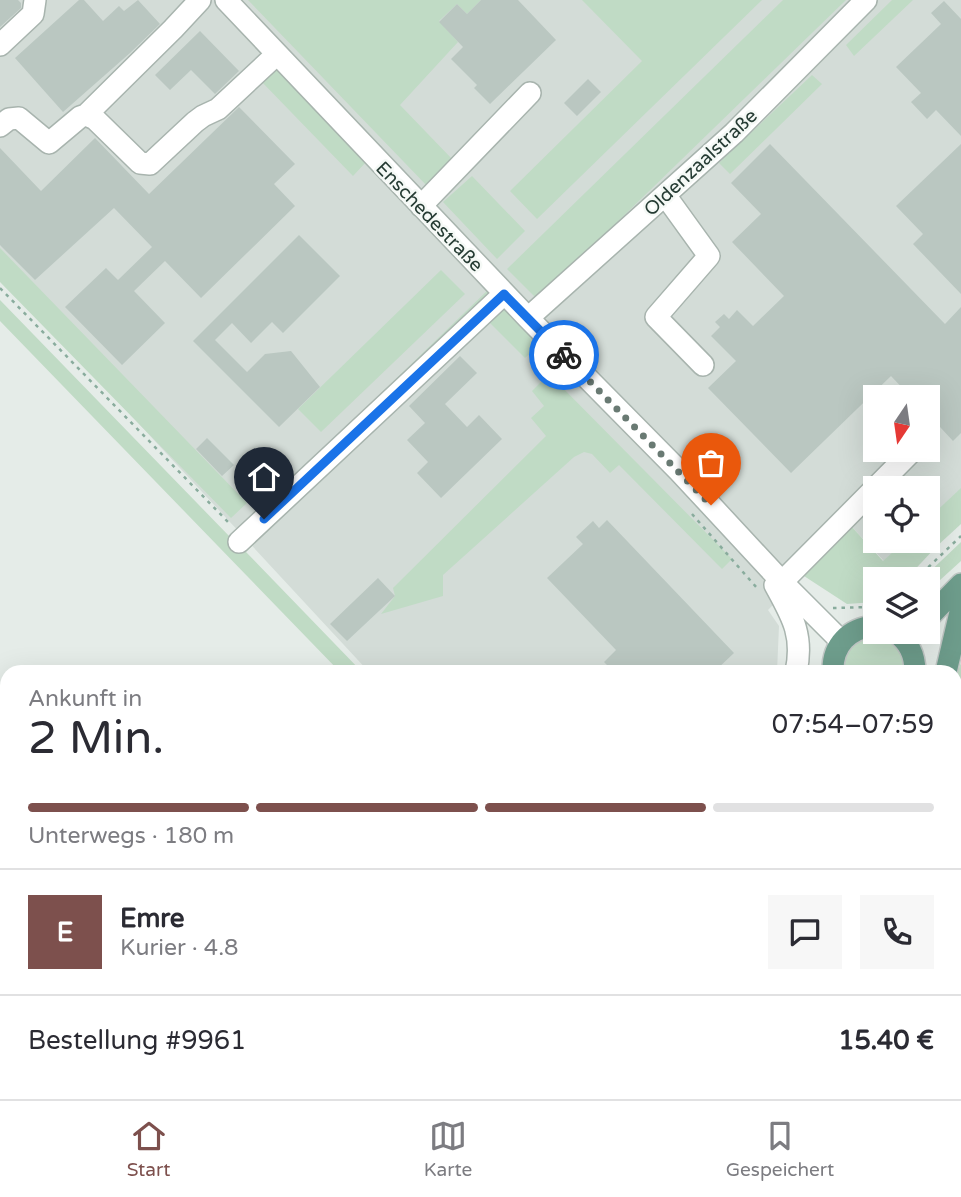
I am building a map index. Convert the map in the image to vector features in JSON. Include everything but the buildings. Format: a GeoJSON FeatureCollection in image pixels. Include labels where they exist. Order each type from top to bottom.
{"type":"FeatureCollection","features":[{"type":"Feature","properties":{"kind":"main road"},"geometry":{"type":"LineString","coordinates":[[940,606],[961,584]]}},
{"type":"Feature","properties":{"kind":"main road"},"geometry":{"type":"LineString","coordinates":[[948,665],[961,608]]}},
{"type":"Feature","properties":{"kind":"main road"},"geometry":{"type":"LineString","coordinates":[[833,665],[835,651],[841,641],[863,626]]}},
{"type":"Feature","properties":{"kind":"main road"},"geometry":{"type":"LineString","coordinates":[[909,644],[915,665]]}},
{"type":"Feature","properties":{"kind":"street"},"geometry":{"type":"LineString","coordinates":[[0,45],[33,14],[35,0]]}},
{"type":"Feature","properties":{"kind":"street"},"geometry":{"type":"LineString","coordinates":[[0,127],[9,119],[19,118],[48,143],[86,115],[200,0]]}},
{"type":"Feature","properties":{"kind":"street","name":"Enschedestraße"},"geometry":{"type":"LineString","coordinates":[[226,0],[504,294],[679,471],[841,641]]}},
{"type":"Feature","properties":{"kind":"street","name":"Oldenzaalstraße"},"geometry":{"type":"LineString","coordinates":[[528,318],[734,133],[866,0]]}},
{"type":"Feature","properties":{"kind":"street"},"geometry":{"type":"LineString","coordinates":[[86,115],[95,119],[139,163],[150,164],[203,116],[218,109],[277,54]]}},
{"type":"Feature","properties":{"kind":"street"},"geometry":{"type":"LineString","coordinates":[[421,206],[530,93]]}},
{"type":"Feature","properties":{"kind":"street"},"geometry":{"type":"LineString","coordinates":[[664,195],[709,256],[656,317],[703,365]]}},
{"type":"Feature","properties":{"kind":"street"},"geometry":{"type":"LineString","coordinates":[[241,540],[504,294]]}},
{"type":"Feature","properties":{"kind":"street"},"geometry":{"type":"LineString","coordinates":[[782,582],[901,462]]}},
{"type":"Feature","properties":{"kind":"street"},"geometry":{"type":"LineString","coordinates":[[758,556],[795,622],[798,634],[798,665]]}},
{"type":"Feature","properties":{"kind":"path"},"geometry":{"type":"LineString","coordinates":[[0,288],[241,540]]}},
{"type":"Feature","properties":{"kind":"path"},"geometry":{"type":"LineString","coordinates":[[690,506],[693,518],[757,587]]}},
{"type":"Feature","properties":{"kind":"path"},"geometry":{"type":"LineString","coordinates":[[929,567],[961,536]]}},
{"type":"Feature","properties":{"kind":"path"},"geometry":{"type":"LineString","coordinates":[[821,620],[834,607],[863,614]]}},
{"type":"Feature","properties":{"kind":"shaded area"},"geometry":{"type":"Polygon","coordinates":[[[0,0],[961,0],[961,492],[940,511],[940,476],[863,476],[863,539],[851,526],[768,610],[779,626],[777,665],[363,665],[0,274],[0,0]]]}},
{"type":"Feature","properties":{"kind":"shaded area"},"geometry":{"type":"Polygon","coordinates":[[[876,553],[893,553],[884,561],[876,553]]]}},
{"type":"Feature","properties":{"kind":"green space"},"geometry":{"type":"Polygon","coordinates":[[[248,0],[481,0],[467,14],[457,4],[439,21],[458,42],[400,105],[453,160],[429,188],[248,0]]]}},
{"type":"Feature","properties":{"kind":"green space"},"geometry":{"type":"Polygon","coordinates":[[[582,0],[762,0],[537,219],[510,191],[642,61],[582,0]]]}},
{"type":"Feature","properties":{"kind":"green space"},"geometry":{"type":"Polygon","coordinates":[[[783,0],[846,0],[540,297],[535,297],[507,269],[783,0]]]}},
{"type":"Feature","properties":{"kind":"green space"},"geometry":{"type":"Polygon","coordinates":[[[892,0],[913,0],[854,56],[846,45],[892,0]]]}},
{"type":"Feature","properties":{"kind":"green space"},"geometry":{"type":"Polygon","coordinates":[[[274,65],[367,161],[353,176],[259,79],[274,65]]]}},
{"type":"Feature","properties":{"kind":"green space"},"geometry":{"type":"Polygon","coordinates":[[[812,75],[822,84],[730,174],[719,163],[812,75]]]}},
{"type":"Feature","properties":{"kind":"green space"},"geometry":{"type":"Polygon","coordinates":[[[472,176],[525,231],[497,259],[443,202],[472,176]]]}},
{"type":"Feature","properties":{"kind":"green space"},"geometry":{"type":"Polygon","coordinates":[[[0,248],[247,503],[231,518],[0,282],[0,248]]]}},
{"type":"Feature","properties":{"kind":"green space"},"geometry":{"type":"Polygon","coordinates":[[[441,270],[465,294],[321,432],[298,409],[441,270]]]}},
{"type":"Feature","properties":{"kind":"green space"},"geometry":{"type":"Polygon","coordinates":[[[490,288],[543,342],[525,358],[487,320],[246,552],[355,665],[333,665],[0,321],[0,300],[231,538],[490,288]]]}},
{"type":"Feature","properties":{"kind":"green space"},"geometry":{"type":"Polygon","coordinates":[[[549,374],[732,559],[722,569],[619,465],[610,473],[592,454],[584,452],[574,457],[443,575],[443,596],[381,614],[395,596],[393,588],[546,436],[531,418],[544,406],[532,391],[549,374]]]}},
{"type":"Feature","properties":{"kind":"green space"},"geometry":{"type":"Polygon","coordinates":[[[961,488],[961,524],[940,543],[940,508],[961,488]]]}},
{"type":"Feature","properties":{"kind":"green space"},"geometry":{"type":"Polygon","coordinates":[[[851,526],[863,539],[863,553],[876,553],[883,561],[892,553],[930,553],[917,567],[863,567],[863,603],[847,604],[804,576],[851,526]]]}},
{"type":"Feature","properties":{"kind":"green space"},"geometry":{"type":"Polygon","coordinates":[[[961,542],[961,561],[940,580],[940,567],[935,567],[961,542]]]}},
{"type":"Feature","properties":{"kind":"green space"},"geometry":{"type":"Polygon","coordinates":[[[863,638],[863,644],[895,644],[904,657],[905,665],[844,665],[850,647],[863,638]]]}},
{"type":"Feature","properties":{"kind":"way so far"},"geometry":{"type":"LineString","coordinates":[[564,355],[711,505]]}},
{"type":"Feature","properties":{"kind":"route"},"geometry":{"type":"LineString","coordinates":[[264,519],[504,294],[564,355]]}}]}
